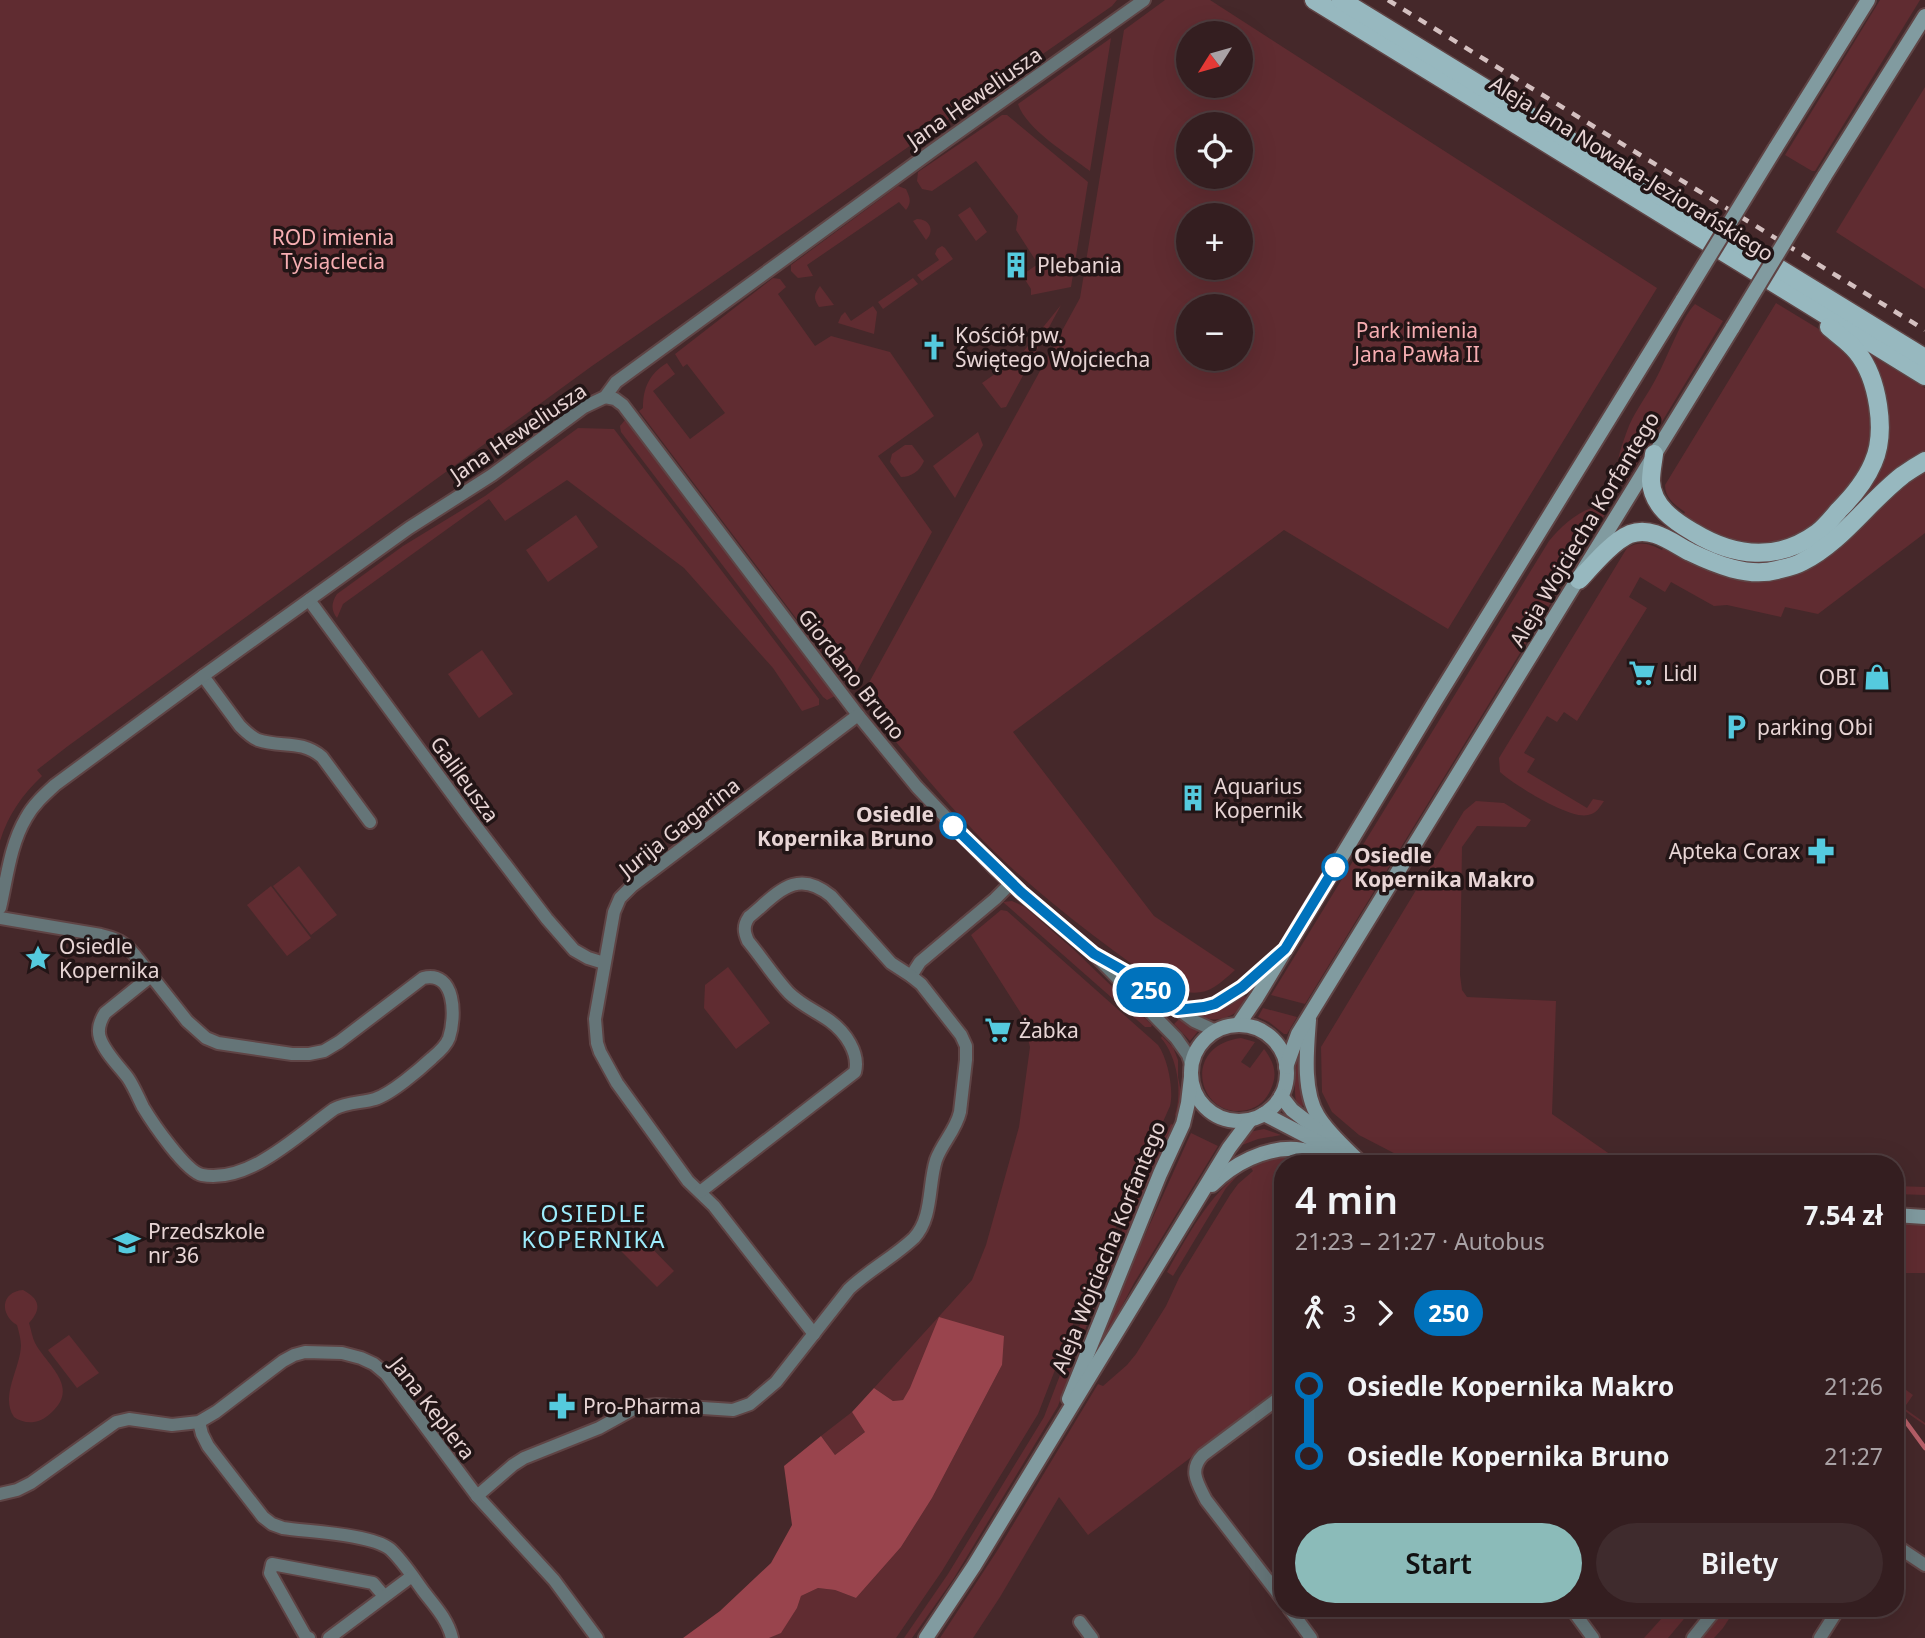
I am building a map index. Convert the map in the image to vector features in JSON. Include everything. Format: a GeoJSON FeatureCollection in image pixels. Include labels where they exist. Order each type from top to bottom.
{"type":"FeatureCollection","features":[{"type":"Feature","properties":{"kind":"main road","name":"Aleja Jana Nowaka-Jeziorańskiego"},"geometry":{"type":"LineString","coordinates":[[1314,0],[1925,376]]}},
{"type":"Feature","properties":{"kind":"main road","name":"Aleja Jana Nowaka-Jeziorańskiego"},"geometry":{"type":"LineString","coordinates":[[1341,0],[1925,358]]}},
{"type":"Feature","properties":{"kind":"main road","name":"Aleja Wojciecha Korfantego"},"geometry":{"type":"LineString","coordinates":[[1238,1025],[1868,0]]}},
{"type":"Feature","properties":{"kind":"main road","name":"Aleja Wojciecha Korfantego"},"geometry":{"type":"LineString","coordinates":[[1286,1067],[1298,1034],[1925,16]]}},
{"type":"Feature","properties":{"kind":"main road"},"geometry":{"type":"LineString","coordinates":[[1654,454],[1651,482],[1661,508],[1674,521],[1699,536],[1749,554],[1771,553],[1794,547],[1818,532],[1860,488],[1874,461],[1880,430],[1877,397],[1866,367],[1857,352],[1845,340],[1781,287]]}},
{"type":"Feature","properties":{"kind":"main road"},"geometry":{"type":"LineString","coordinates":[[1579,580],[1620,540],[1639,532],[1651,532],[1713,562],[1748,572],[1773,571],[1801,563],[1827,546],[1902,475],[1925,461]]}},
{"type":"Feature","properties":{"kind":"main road"},"geometry":{"type":"LineString","coordinates":[[1309,1017],[1307,1056],[1312,1104],[1325,1125],[1351,1155]]}},
{"type":"Feature","properties":{"kind":"main road"},"geometry":{"type":"LineString","coordinates":[[1238,1025],[1265,1032],[1275,1042],[1283,1054],[1286,1082],[1281,1096],[1265,1114],[1250,1120],[1234,1121],[1218,1117],[1204,1107],[1195,1093],[1191,1071],[1196,1051],[1205,1039],[1227,1026],[1238,1025]]}},
{"type":"Feature","properties":{"kind":"main road","name":"Aleja Wojciecha Korfantego"},"geometry":{"type":"LineString","coordinates":[[1056,1431],[1160,1174],[1183,1124],[1191,1071]]}},
{"type":"Feature","properties":{"kind":"main road"},"geometry":{"type":"LineString","coordinates":[[1281,1096],[1292,1110],[1348,1155]]}},
{"type":"Feature","properties":{"kind":"main road"},"geometry":{"type":"LineString","coordinates":[[1265,1114],[1342,1155]]}},
{"type":"Feature","properties":{"kind":"main road","name":"Aleja Wojciecha Korfantego"},"geometry":{"type":"LineString","coordinates":[[926,1638],[956,1595],[1229,1148],[1250,1120]]}},
{"type":"Feature","properties":{"kind":"main road"},"geometry":{"type":"LineString","coordinates":[[1199,1199],[1221,1176],[1242,1162],[1270,1152],[1294,1149],[1320,1155]]}},
{"type":"Feature","properties":{"kind":"main road"},"geometry":{"type":"LineString","coordinates":[[1904,1216],[1925,1217]]}},
{"type":"Feature","properties":{"kind":"street","name":"Jana Heweliusza"},"geometry":{"type":"LineString","coordinates":[[0,908],[18,833],[35,804],[55,785],[409,528],[492,475],[584,407],[605,397],[616,382],[681,334],[932,150],[1144,0]]}},
{"type":"Feature","properties":{"kind":"street","name":"Giordano Bruno"},"geometry":{"type":"LineString","coordinates":[[605,397],[615,399],[623,405],[858,715],[932,804],[1011,883],[1094,954],[1176,1038],[1188,1055],[1191,1071]]}},
{"type":"Feature","properties":{"kind":"street","name":"Galileusza"},"geometry":{"type":"LineString","coordinates":[[309,600],[547,919],[574,950],[604,963]]}},
{"type":"Feature","properties":{"kind":"street"},"geometry":{"type":"LineString","coordinates":[[203,676],[247,733],[256,739],[303,746],[322,757],[370,822]]}},
{"type":"Feature","properties":{"kind":"street","name":"Jurija Gagarina"},"geometry":{"type":"LineString","coordinates":[[814,1334],[729,1224],[688,1181],[626,1096],[600,1052],[595,1019],[614,912],[620,898],[632,886],[858,715]]}},
{"type":"Feature","properties":{"kind":"street"},"geometry":{"type":"LineString","coordinates":[[477,1496],[524,1458],[599,1428],[637,1407],[657,1405],[733,1410],[750,1405],[776,1382],[859,1280],[913,1238],[922,1227],[937,1157],[958,1121],[966,1046],[961,1035],[921,984],[891,963],[821,887],[797,882],[788,885],[749,917],[744,933],[789,993],[800,1003],[831,1021],[842,1033],[858,1062],[855,1072],[700,1192]]}},
{"type":"Feature","properties":{"kind":"street"},"geometry":{"type":"LineString","coordinates":[[911,976],[920,962],[1011,883]]}},
{"type":"Feature","properties":{"kind":"street"},"geometry":{"type":"LineString","coordinates":[[0,918],[114,938],[125,943],[187,1021],[206,1038],[218,1043],[274,1053],[309,1054],[324,1051],[423,978],[431,976],[438,977],[452,994],[449,1038],[443,1048],[389,1092],[371,1100],[341,1105],[264,1161],[250,1168],[215,1176],[202,1175],[193,1172],[150,1117],[133,1086],[101,1040],[100,1021],[105,1013],[151,976]]}},
{"type":"Feature","properties":{"kind":"street"},"geometry":{"type":"LineString","coordinates":[[1177,1010],[1215,1004],[1242,987],[1285,949]]}},
{"type":"Feature","properties":{"kind":"street","name":"Giordano Bruno"},"geometry":{"type":"LineString","coordinates":[[1094,954],[1135,977],[1194,1021],[1216,1031]]}},
{"type":"Feature","properties":{"kind":"street","name":"Jana Keplera"},"geometry":{"type":"LineString","coordinates":[[199,1422],[294,1355],[316,1351],[342,1353],[374,1364],[386,1374],[477,1496],[546,1570],[597,1638]]}},
{"type":"Feature","properties":{"kind":"street"},"geometry":{"type":"LineString","coordinates":[[1274,1402],[1203,1455],[1195,1466],[1195,1475],[1206,1500],[1274,1588]]}},
{"type":"Feature","properties":{"kind":"street"},"geometry":{"type":"LineString","coordinates":[[0,1494],[31,1483],[116,1422],[130,1419],[172,1425],[199,1422],[208,1446],[254,1507],[272,1524],[377,1542],[387,1547],[447,1623],[452,1638]]}},
{"type":"Feature","properties":{"kind":"street"},"geometry":{"type":"LineString","coordinates":[[1904,1551],[1925,1565]]}},
{"type":"Feature","properties":{"kind":"street"},"geometry":{"type":"LineString","coordinates":[[309,1638],[270,1573],[272,1564],[373,1583],[384,1596]]}},
{"type":"Feature","properties":{"kind":"street"},"geometry":{"type":"LineString","coordinates":[[329,1638],[412,1576]]}},
{"type":"Feature","properties":{"kind":"street"},"geometry":{"type":"LineString","coordinates":[[1296,1617],[1311,1638]]}},
{"type":"Feature","properties":{"kind":"street"},"geometry":{"type":"LineString","coordinates":[[1577,1617],[1593,1638]]}},
{"type":"Feature","properties":{"kind":"street"},"geometry":{"type":"LineString","coordinates":[[1693,1638],[1710,1617]]}},
{"type":"Feature","properties":{"kind":"street"},"geometry":{"type":"LineString","coordinates":[[1820,1638],[1833,1617]]}},
{"type":"Feature","properties":{"kind":"street"},"geometry":{"type":"LineString","coordinates":[[1080,1622],[1092,1638]]}},
{"type":"Feature","properties":{"kind":"green space","name":"ROD imienia Tysiąclecia"},"geometry":{"type":"Polygon","coordinates":[[[0,0],[1117,0],[592,366],[68,746],[37,770],[42,776],[16,806],[0,841],[0,0]]]}},
{"type":"Feature","properties":{"kind":"green space","name":"Park imienia Jana Pawła II"},"geometry":{"type":"Polygon","coordinates":[[[1165,0],[1210,0],[1243,21],[1176,21],[1176,98],[1253,98],[1253,28],[1657,288],[1448,629],[1284,530],[1013,732],[1154,916],[1235,970],[1209,990],[1202,992],[1177,990],[1174,994],[1040,893],[962,818],[860,699],[1080,298],[1124,30],[1165,0]]]}},
{"type":"Feature","properties":{"kind":"green space"},"geometry":{"type":"Polygon","coordinates":[[[1880,0],[1920,0],[1815,171],[1812,171],[1785,155],[1880,0]]]}},
{"type":"Feature","properties":{"kind":"green space"},"geometry":{"type":"Polygon","coordinates":[[[1111,38],[1090,171],[1039,132],[1018,104],[1111,38]]]}},
{"type":"Feature","properties":{"kind":"green space"},"geometry":{"type":"Polygon","coordinates":[[[1925,87],[1925,289],[1836,232],[1925,87]]]}},
{"type":"Feature","properties":{"kind":"green space"},"geometry":{"type":"Polygon","coordinates":[[[1002,115],[1007,115],[1088,182],[1071,287],[1031,295],[1031,289],[1022,275],[1038,264],[1016,230],[1018,216],[976,161],[932,191],[922,189],[917,181],[918,172],[1002,115]]]}},
{"type":"Feature","properties":{"kind":"green space"},"geometry":{"type":"Polygon","coordinates":[[[898,186],[906,189],[909,195],[910,202],[906,210],[899,202],[807,265],[813,276],[798,278],[791,271],[791,265],[898,186]]]}},
{"type":"Feature","properties":{"kind":"green space"},"geometry":{"type":"Polygon","coordinates":[[[970,207],[987,232],[976,241],[958,215],[970,207]]]}},
{"type":"Feature","properties":{"kind":"green space"},"geometry":{"type":"Polygon","coordinates":[[[917,219],[930,226],[926,240],[913,221],[917,219]]]}},
{"type":"Feature","properties":{"kind":"green space"},"geometry":{"type":"Polygon","coordinates":[[[942,246],[953,259],[922,281],[917,275],[939,260],[935,254],[942,246]]]}},
{"type":"Feature","properties":{"kind":"green space"},"geometry":{"type":"Polygon","coordinates":[[[773,278],[780,279],[786,287],[778,294],[815,346],[831,336],[890,352],[934,416],[878,456],[932,532],[852,680],[846,684],[639,411],[643,408],[648,382],[667,363],[675,374],[653,391],[690,439],[725,413],[687,364],[683,367],[675,354],[773,278]]]}},
{"type":"Feature","properties":{"kind":"green space"},"geometry":{"type":"Polygon","coordinates":[[[913,278],[918,284],[883,309],[878,302],[913,278]]]}},
{"type":"Feature","properties":{"kind":"green space"},"geometry":{"type":"Polygon","coordinates":[[[820,286],[834,305],[819,307],[815,296],[820,286]]]}},
{"type":"Feature","properties":{"kind":"green space"},"geometry":{"type":"Polygon","coordinates":[[[1776,303],[1827,334],[1852,357],[1866,385],[1874,426],[1864,467],[1823,520],[1786,543],[1738,545],[1681,519],[1685,512],[1674,504],[1665,490],[1665,485],[1776,303]]]}},
{"type":"Feature","properties":{"kind":"green space"},"geometry":{"type":"Polygon","coordinates":[[[1695,304],[1723,321],[1626,481],[1620,483],[1617,465],[1629,425],[1695,304]]]}},
{"type":"Feature","properties":{"kind":"green space"},"geometry":{"type":"Polygon","coordinates":[[[1061,305],[1006,407],[1001,408],[982,383],[1019,357],[1061,305]]]}},
{"type":"Feature","properties":{"kind":"green space"},"geometry":{"type":"Polygon","coordinates":[[[873,306],[877,312],[874,334],[838,323],[845,312],[851,321],[873,306]]]}},
{"type":"Feature","properties":{"kind":"green space"},"geometry":{"type":"Polygon","coordinates":[[[1868,353],[1925,388],[1925,453],[1831,536],[1806,554],[1760,566],[1717,557],[1672,533],[1674,529],[1788,556],[1883,459],[1888,435],[1868,353]]]}},
{"type":"Feature","properties":{"kind":"green space"},"geometry":{"type":"Polygon","coordinates":[[[625,420],[835,696],[827,700],[823,697],[621,432],[620,426],[625,420]]]}},
{"type":"Feature","properties":{"kind":"green space"},"geometry":{"type":"Polygon","coordinates":[[[578,428],[614,429],[819,699],[819,705],[802,711],[773,668],[684,568],[567,480],[505,521],[489,499],[343,604],[337,618],[333,606],[337,594],[403,546],[485,496],[578,428]]]}},
{"type":"Feature","properties":{"kind":"green space"},"geometry":{"type":"Polygon","coordinates":[[[978,432],[983,445],[955,498],[933,466],[978,432]]]}},
{"type":"Feature","properties":{"kind":"green space"},"geometry":{"type":"Polygon","coordinates":[[[905,445],[912,445],[924,461],[915,473],[901,477],[890,462],[892,454],[905,445]]]}},
{"type":"Feature","properties":{"kind":"green space"},"geometry":{"type":"Polygon","coordinates":[[[1925,467],[1925,533],[1818,614],[1785,607],[1781,617],[1727,605],[1714,606],[1671,582],[1665,592],[1640,577],[1629,597],[1647,608],[1577,721],[1564,712],[1557,722],[1547,716],[1524,753],[1535,759],[1527,772],[1587,808],[1593,799],[1604,801],[1596,812],[1580,815],[1556,807],[1500,772],[1499,758],[1627,548],[1645,544],[1662,550],[1666,544],[1765,579],[1925,467]]]}},
{"type":"Feature","properties":{"kind":"green space"},"geometry":{"type":"Polygon","coordinates":[[[1598,506],[1603,508],[1604,516],[1305,1004],[1271,995],[1549,541],[1571,519],[1598,506]]]}},
{"type":"Feature","properties":{"kind":"green space"},"geometry":{"type":"Polygon","coordinates":[[[576,515],[598,547],[548,582],[526,550],[576,515]]]}},
{"type":"Feature","properties":{"kind":"green space"},"geometry":{"type":"Polygon","coordinates":[[[482,650],[513,694],[479,718],[448,674],[482,650]]]}},
{"type":"Feature","properties":{"kind":"green space"},"geometry":{"type":"Polygon","coordinates":[[[1476,801],[1504,803],[1531,820],[1526,827],[1477,826],[1462,847],[1462,990],[1467,997],[1556,1001],[1552,1114],[1611,1155],[1398,1155],[1359,1135],[1332,1112],[1322,1092],[1321,1047],[1464,811],[1476,801]]]}},
{"type":"Feature","properties":{"kind":"green space"},"geometry":{"type":"Polygon","coordinates":[[[299,866],[337,915],[311,935],[273,886],[299,866]]]}},
{"type":"Feature","properties":{"kind":"green space"},"geometry":{"type":"Polygon","coordinates":[[[271,886],[311,938],[287,956],[247,905],[271,886]]]}},
{"type":"Feature","properties":{"kind":"green space"},"geometry":{"type":"Polygon","coordinates":[[[1012,901],[1025,907],[1074,950],[1152,1025],[1151,1027],[1145,1027],[1003,902],[1012,901]]]}},
{"type":"Feature","properties":{"kind":"green space"},"geometry":{"type":"Polygon","coordinates":[[[1001,910],[1007,911],[1158,1045],[1169,1075],[1170,1106],[1070,1331],[1038,1414],[942,1571],[896,1638],[769,1638],[781,1632],[797,1608],[801,1596],[818,1588],[835,1590],[856,1598],[901,1547],[932,1498],[1002,1365],[910,1389],[903,1400],[893,1401],[874,1388],[972,1280],[986,1245],[1019,1127],[1030,1047],[1022,1015],[971,935],[1001,910]]]}},
{"type":"Feature","properties":{"kind":"green space"},"geometry":{"type":"Polygon","coordinates":[[[728,967],[770,1023],[736,1049],[704,1008],[705,985],[728,967]]]}},
{"type":"Feature","properties":{"kind":"green space"},"geometry":{"type":"Polygon","coordinates":[[[1241,993],[1250,1000],[1226,1018],[1212,1019],[1196,1015],[1222,1008],[1241,993]]]}},
{"type":"Feature","properties":{"kind":"green space"},"geometry":{"type":"Polygon","coordinates":[[[1263,1008],[1297,1017],[1287,1034],[1258,1017],[1263,1008]]]}},
{"type":"Feature","properties":{"kind":"green space"},"geometry":{"type":"Polygon","coordinates":[[[1179,1019],[1199,1030],[1190,1041],[1174,1024],[1179,1019]]]}},
{"type":"Feature","properties":{"kind":"green space"},"geometry":{"type":"Polygon","coordinates":[[[1162,1036],[1173,1047],[1178,1060],[1182,1097],[1177,1117],[1178,1085],[1175,1064],[1162,1036]]]}},
{"type":"Feature","properties":{"kind":"green space"},"geometry":{"type":"Polygon","coordinates":[[[1241,1038],[1255,1042],[1241,1062],[1250,1068],[1264,1049],[1272,1063],[1274,1078],[1269,1093],[1259,1105],[1247,1110],[1230,1110],[1217,1105],[1208,1094],[1203,1081],[1203,1067],[1209,1054],[1221,1044],[1241,1038]]]}},
{"type":"Feature","properties":{"kind":"green space"},"geometry":{"type":"Polygon","coordinates":[[[1300,1044],[1305,1104],[1298,1109],[1295,1087],[1300,1044]]]}},
{"type":"Feature","properties":{"kind":"green space"},"geometry":{"type":"Polygon","coordinates":[[[1171,1124],[1174,1125],[1170,1137],[1088,1322],[1058,1406],[954,1578],[912,1638],[904,1638],[948,1574],[1044,1417],[1075,1336],[1171,1124]]]}},
{"type":"Feature","properties":{"kind":"green space"},"geometry":{"type":"Polygon","coordinates":[[[1264,1129],[1281,1135],[1258,1139],[1237,1147],[1249,1132],[1264,1129]]]}},
{"type":"Feature","properties":{"kind":"green space"},"geometry":{"type":"Polygon","coordinates":[[[1191,1133],[1218,1146],[1134,1283],[1087,1373],[1083,1373],[1191,1133]]]}},
{"type":"Feature","properties":{"kind":"green space"},"geometry":{"type":"Polygon","coordinates":[[[1274,1158],[1274,1395],[1088,1535],[1059,1497],[973,1638],[940,1638],[997,1551],[1098,1384],[1103,1386],[1136,1354],[1230,1195],[1253,1171],[1249,1165],[1274,1158]]]}},
{"type":"Feature","properties":{"kind":"green space"},"geometry":{"type":"Polygon","coordinates":[[[1241,1172],[1226,1188],[1173,1276],[1167,1272],[1209,1204],[1241,1172]]]}},
{"type":"Feature","properties":{"kind":"green space"},"geometry":{"type":"Polygon","coordinates":[[[1904,1186],[1925,1187],[1925,1195],[1904,1194],[1904,1186]]]}},
{"type":"Feature","properties":{"kind":"green space"},"geometry":{"type":"Polygon","coordinates":[[[1904,1223],[1925,1224],[1925,1273],[1904,1273],[1904,1223]]]}},
{"type":"Feature","properties":{"kind":"green space"},"geometry":{"type":"Polygon","coordinates":[[[639,1235],[674,1271],[657,1287],[622,1252],[639,1235]]]}},
{"type":"Feature","properties":{"kind":"green space"},"geometry":{"type":"Polygon","coordinates":[[[23,1290],[36,1301],[36,1313],[29,1323],[32,1336],[58,1376],[63,1394],[60,1403],[50,1414],[31,1422],[14,1417],[9,1400],[21,1344],[17,1325],[8,1316],[5,1304],[10,1295],[23,1290]]]}},
{"type":"Feature","properties":{"kind":"green space"},"geometry":{"type":"Polygon","coordinates":[[[69,1335],[99,1373],[77,1388],[48,1350],[69,1335]]]}},
{"type":"Feature","properties":{"kind":"green space"},"geometry":{"type":"Polygon","coordinates":[[[1904,1388],[1913,1395],[1904,1408],[1904,1388]]]}},
{"type":"Feature","properties":{"kind":"green space"},"geometry":{"type":"Polygon","coordinates":[[[1904,1408],[1925,1425],[1907,1412],[1904,1408]]]}},
{"type":"Feature","properties":{"kind":"green space"},"geometry":{"type":"Polygon","coordinates":[[[852,1412],[866,1431],[835,1455],[821,1436],[852,1412]]]}},
{"type":"Feature","properties":{"kind":"green space"},"geometry":{"type":"Polygon","coordinates":[[[1663,1617],[1686,1617],[1668,1638],[1644,1638],[1663,1617]]]}},
{"type":"Feature","properties":{"kind":"green space"},"geometry":{"type":"Polygon","coordinates":[[[1719,1617],[1730,1617],[1714,1638],[1703,1638],[1719,1617]]]}},
{"type":"Feature","properties":{"kind":"shaded area"},"geometry":{"type":"Polygon","coordinates":[[[939,1317],[1004,1336],[1002,1365],[932,1498],[901,1547],[856,1598],[835,1590],[818,1588],[801,1596],[797,1608],[781,1633],[769,1638],[683,1638],[720,1611],[771,1563],[792,1525],[784,1466],[821,1436],[835,1455],[865,1432],[852,1412],[874,1388],[893,1401],[903,1400],[939,1317]]]}},
{"type":"Feature","properties":{"kind":"waterway"},"geometry":{"type":"LineString","coordinates":[[1904,1419],[1925,1448]]}},
{"type":"Feature","properties":{"kind":"railway"},"geometry":{"type":"LineString","coordinates":[[1388,0],[1925,330]]}},
{"type":"Feature","properties":{"kind":"bus line","name":"250"},"geometry":{"type":"LineString","coordinates":[[953,826],[994,868],[1094,954],[1135,977],[1177,1010],[1215,1004],[1242,987],[1285,949],[1335,867]]}},
{"type":"Feature","properties":{"kind":"place","name":"Plebania"},"geometry":{"type":"Point","coordinates":[1016,265]}},
{"type":"Feature","properties":{"kind":"place","name":"Kościół pw. Świętego Wojciecha"},"geometry":{"type":"Point","coordinates":[934,347]}},
{"type":"Feature","properties":{"kind":"place","name":"Lidl"},"geometry":{"type":"Point","coordinates":[1642,673]}},
{"type":"Feature","properties":{"kind":"place","name":"OBI"},"geometry":{"type":"Point","coordinates":[1877,677]}},
{"type":"Feature","properties":{"kind":"place","name":"parking Obi"},"geometry":{"type":"Point","coordinates":[1736,727]}},
{"type":"Feature","properties":{"kind":"place","name":"Aquarius Kopernik"},"geometry":{"type":"Point","coordinates":[1193,798]}},
{"type":"Feature","properties":{"kind":"place","name":"Osiedle Kopernika Bruno"},"geometry":{"type":"Point","coordinates":[953,826]}},
{"type":"Feature","properties":{"kind":"place","name":"Apteka Corax"},"geometry":{"type":"Point","coordinates":[1821,851]}},
{"type":"Feature","properties":{"kind":"place","name":"Osiedle Kopernika Makro"},"geometry":{"type":"Point","coordinates":[1335,867]}},
{"type":"Feature","properties":{"kind":"place","name":"Osiedle Kopernika"},"geometry":{"type":"Point","coordinates":[38,958]}},
{"type":"Feature","properties":{"kind":"place","name":"Żabka"},"geometry":{"type":"Point","coordinates":[998,1030]}},
{"type":"Feature","properties":{"kind":"place","name":"Przedszkole nr 36"},"geometry":{"type":"Point","coordinates":[127,1243]}},
{"type":"Feature","properties":{"kind":"place","name":"Pro-Pharma"},"geometry":{"type":"Point","coordinates":[562,1406]}},
{"type":"Feature","properties":{"kind":"district","name":"OSIEDLE KOPERNIKA"},"geometry":{"type":"Point","coordinates":[594,1226]}}]}
